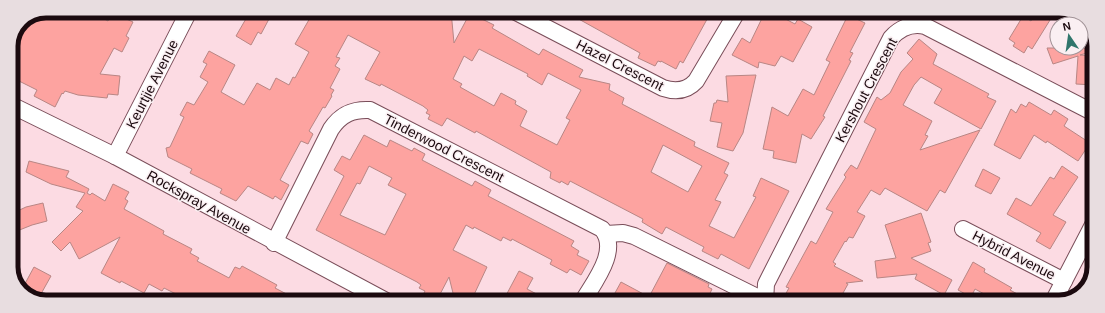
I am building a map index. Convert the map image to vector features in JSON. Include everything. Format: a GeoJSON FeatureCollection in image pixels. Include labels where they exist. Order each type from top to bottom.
{"type":"FeatureCollection","features":[{"type":"Feature","properties":{"kind":"street","name":"Keurtjie Avenue"},"geometry":{"type":"LineString","coordinates":[[115,156],[185,18]]}},
{"type":"Feature","properties":{"kind":"street","name":"Hazel Crescent"},"geometry":{"type":"LineString","coordinates":[[528,18],[663,88],[677,91],[686,89],[696,81],[733,18]]}},
{"type":"Feature","properties":{"kind":"street","name":"Kershout Crescent"},"geometry":{"type":"LineString","coordinates":[[765,295],[766,284],[892,38],[901,30],[918,24],[925,26],[1087,109]]}},
{"type":"Feature","properties":{"kind":"street","name":"Rockspray Avenue"},"geometry":{"type":"LineString","coordinates":[[18,108],[115,156],[274,243],[374,295]]}},
{"type":"Feature","properties":{"kind":"street","name":"Tinderwood Crescent"},"geometry":{"type":"LineString","coordinates":[[274,243],[331,129],[337,120],[345,114],[360,110],[370,110],[597,225],[606,234]]}},
{"type":"Feature","properties":{"kind":"street","name":"Hybrid Avenue"},"geometry":{"type":"LineString","coordinates":[[963,228],[1064,281]]}},
{"type":"Feature","properties":{"kind":"street"},"geometry":{"type":"LineString","coordinates":[[587,295],[607,255],[608,240],[606,234],[623,233],[634,236],[753,295]]}},
{"type":"Feature","properties":{"kind":"street"},"geometry":{"type":"LineString","coordinates":[[1057,295],[1087,237]]}},
{"type":"Feature","properties":{"kind":"building"},"geometry":{"type":"Polygon","coordinates":[[[46,18],[103,18],[108,21],[110,18],[124,18],[133,22],[126,36],[129,38],[122,52],[114,48],[100,74],[120,76],[118,95],[108,94],[107,98],[78,95],[65,91],[63,94],[62,93],[55,107],[34,96],[37,90],[18,80],[18,46],[20,35],[30,23],[35,20],[46,18]]]}},
{"type":"Feature","properties":{"kind":"building"},"geometry":{"type":"Polygon","coordinates":[[[246,18],[269,19],[261,34],[258,32],[251,45],[236,36],[246,18]]]}},
{"type":"Feature","properties":{"kind":"building"},"geometry":{"type":"Polygon","coordinates":[[[310,18],[452,18],[454,43],[467,18],[480,18],[494,25],[492,28],[539,55],[543,49],[583,70],[579,77],[610,84],[609,90],[624,98],[622,104],[695,142],[694,146],[729,163],[724,173],[728,175],[715,200],[721,202],[709,226],[734,238],[756,197],[753,196],[761,178],[789,191],[749,269],[721,254],[718,259],[702,251],[704,247],[666,227],[662,234],[642,222],[643,219],[570,181],[568,185],[550,178],[551,172],[476,131],[475,133],[447,118],[442,126],[428,119],[430,115],[426,113],[428,110],[423,106],[381,84],[380,86],[365,79],[380,52],[348,35],[336,57],[340,58],[335,66],[340,69],[330,88],[334,90],[331,95],[332,96],[325,108],[323,107],[309,131],[313,134],[308,144],[301,141],[280,180],[289,185],[281,200],[275,196],[273,199],[248,186],[236,201],[220,193],[222,189],[190,173],[192,169],[168,157],[166,148],[170,147],[184,117],[180,115],[187,102],[194,105],[208,82],[200,77],[207,64],[203,62],[209,51],[235,65],[221,92],[244,105],[257,83],[270,90],[276,78],[289,85],[293,77],[295,78],[309,52],[295,44],[310,18]],[[479,49],[472,61],[464,56],[453,79],[462,84],[460,87],[494,106],[501,93],[516,101],[515,104],[527,111],[520,126],[557,145],[570,120],[566,118],[581,90],[548,73],[542,85],[527,76],[528,74],[479,49]],[[663,145],[651,172],[688,192],[702,166],[663,145]]]}},
{"type":"Feature","properties":{"kind":"building"},"geometry":{"type":"Polygon","coordinates":[[[577,18],[708,18],[683,63],[680,61],[676,69],[661,61],[658,61],[655,66],[638,58],[640,53],[577,18]]]}},
{"type":"Feature","properties":{"kind":"building"},"geometry":{"type":"Polygon","coordinates":[[[762,18],[784,18],[795,24],[798,19],[812,27],[793,62],[781,56],[775,66],[759,62],[758,68],[732,55],[742,38],[750,43],[762,18]]]}},
{"type":"Feature","properties":{"kind":"building"},"geometry":{"type":"Polygon","coordinates":[[[847,18],[854,18],[865,23],[850,52],[853,53],[849,60],[851,61],[823,116],[825,117],[811,139],[802,134],[796,163],[773,158],[774,151],[763,149],[772,107],[788,116],[803,89],[814,95],[830,62],[826,60],[847,18]]]}},
{"type":"Feature","properties":{"kind":"building"},"geometry":{"type":"Polygon","coordinates":[[[1022,18],[1026,18],[1031,21],[1033,18],[1049,18],[1049,22],[1032,49],[1028,46],[1024,53],[1013,46],[1015,43],[1009,39],[1022,18]]]}},
{"type":"Feature","properties":{"kind":"building"},"geometry":{"type":"Polygon","coordinates":[[[919,39],[937,54],[933,64],[989,94],[987,97],[996,101],[981,129],[934,103],[942,89],[921,77],[914,85],[903,105],[932,121],[925,135],[928,136],[920,150],[980,130],[945,193],[940,190],[927,211],[885,188],[880,195],[871,190],[857,212],[865,216],[853,238],[849,237],[846,242],[845,241],[833,262],[836,264],[834,266],[863,281],[846,283],[848,284],[843,293],[847,295],[785,295],[789,288],[786,287],[811,241],[816,244],[833,212],[826,209],[846,177],[844,175],[851,165],[857,169],[876,129],[864,122],[877,97],[881,100],[890,93],[901,72],[913,59],[907,53],[919,39]]]}},
{"type":"Feature","properties":{"kind":"building"},"geometry":{"type":"Polygon","coordinates":[[[1050,56],[1078,56],[1053,64],[1050,56]]]}},
{"type":"Feature","properties":{"kind":"building"},"geometry":{"type":"Polygon","coordinates":[[[1078,56],[1087,56],[1087,85],[1076,84],[1078,56]]]}},
{"type":"Feature","properties":{"kind":"building"},"geometry":{"type":"Polygon","coordinates":[[[756,75],[743,133],[733,151],[717,147],[722,123],[710,121],[714,103],[716,103],[717,100],[728,102],[726,76],[756,75]]]}},
{"type":"Feature","properties":{"kind":"building"},"geometry":{"type":"Polygon","coordinates":[[[1029,102],[1051,115],[1054,110],[1068,119],[1064,126],[1087,141],[1087,148],[1078,161],[1047,141],[1046,143],[1034,135],[1020,159],[994,145],[1011,109],[1016,113],[1021,104],[1026,107],[1029,102]]]}},
{"type":"Feature","properties":{"kind":"building"},"geometry":{"type":"Polygon","coordinates":[[[364,135],[387,147],[390,140],[412,151],[414,148],[425,154],[422,160],[472,186],[475,181],[491,190],[488,196],[574,241],[571,246],[579,251],[577,255],[589,261],[581,275],[570,269],[567,273],[550,264],[552,260],[512,239],[511,241],[503,237],[501,241],[474,227],[473,229],[466,225],[453,250],[487,267],[474,295],[454,295],[449,277],[440,295],[428,295],[424,293],[425,291],[419,288],[421,285],[417,282],[316,230],[344,176],[334,170],[342,156],[350,160],[364,135]],[[369,166],[360,184],[357,183],[340,215],[385,235],[406,194],[388,185],[392,178],[369,166]]]}},
{"type":"Feature","properties":{"kind":"building"},"geometry":{"type":"Polygon","coordinates":[[[29,161],[69,171],[66,177],[89,189],[87,193],[90,195],[92,193],[105,201],[113,184],[129,192],[125,199],[128,201],[124,209],[164,231],[163,234],[192,249],[190,253],[199,258],[197,261],[229,278],[235,267],[240,269],[242,266],[277,285],[275,288],[288,295],[178,295],[164,288],[162,291],[149,284],[144,293],[121,281],[120,283],[101,273],[120,237],[79,259],[70,242],[61,251],[52,242],[83,211],[76,207],[85,193],[51,184],[26,172],[29,161]]]}},
{"type":"Feature","properties":{"kind":"building"},"geometry":{"type":"Polygon","coordinates":[[[1062,166],[1078,177],[1053,215],[1066,222],[1050,249],[1036,241],[1041,233],[1007,214],[1016,198],[1031,206],[1050,177],[1054,179],[1062,166]]]}},
{"type":"Feature","properties":{"kind":"building"},"geometry":{"type":"Polygon","coordinates":[[[983,169],[1000,178],[991,194],[975,186],[983,169]]]}},
{"type":"Feature","properties":{"kind":"building"},"geometry":{"type":"Polygon","coordinates":[[[43,203],[47,221],[18,231],[18,211],[26,207],[43,203]]]}},
{"type":"Feature","properties":{"kind":"building"},"geometry":{"type":"Polygon","coordinates":[[[921,213],[931,242],[928,243],[931,251],[911,258],[952,280],[944,295],[915,279],[917,274],[877,278],[875,261],[896,258],[885,225],[921,213]]]}},
{"type":"Feature","properties":{"kind":"building"},"geometry":{"type":"Polygon","coordinates":[[[973,262],[985,269],[984,272],[1012,288],[1010,290],[1019,295],[986,295],[975,289],[972,295],[967,295],[958,290],[973,262]]]}},
{"type":"Feature","properties":{"kind":"building"},"geometry":{"type":"Polygon","coordinates":[[[667,263],[709,284],[708,287],[712,289],[709,295],[650,295],[667,263]]]}},
{"type":"Feature","properties":{"kind":"building"},"geometry":{"type":"Polygon","coordinates":[[[34,267],[51,276],[41,294],[32,291],[24,285],[34,267]]]}},
{"type":"Feature","properties":{"kind":"building"},"geometry":{"type":"Polygon","coordinates":[[[519,271],[533,278],[527,289],[538,295],[506,295],[519,271]]]}},
{"type":"Feature","properties":{"kind":"building"},"geometry":{"type":"Polygon","coordinates":[[[621,282],[645,295],[614,295],[621,282]]]}}]}
